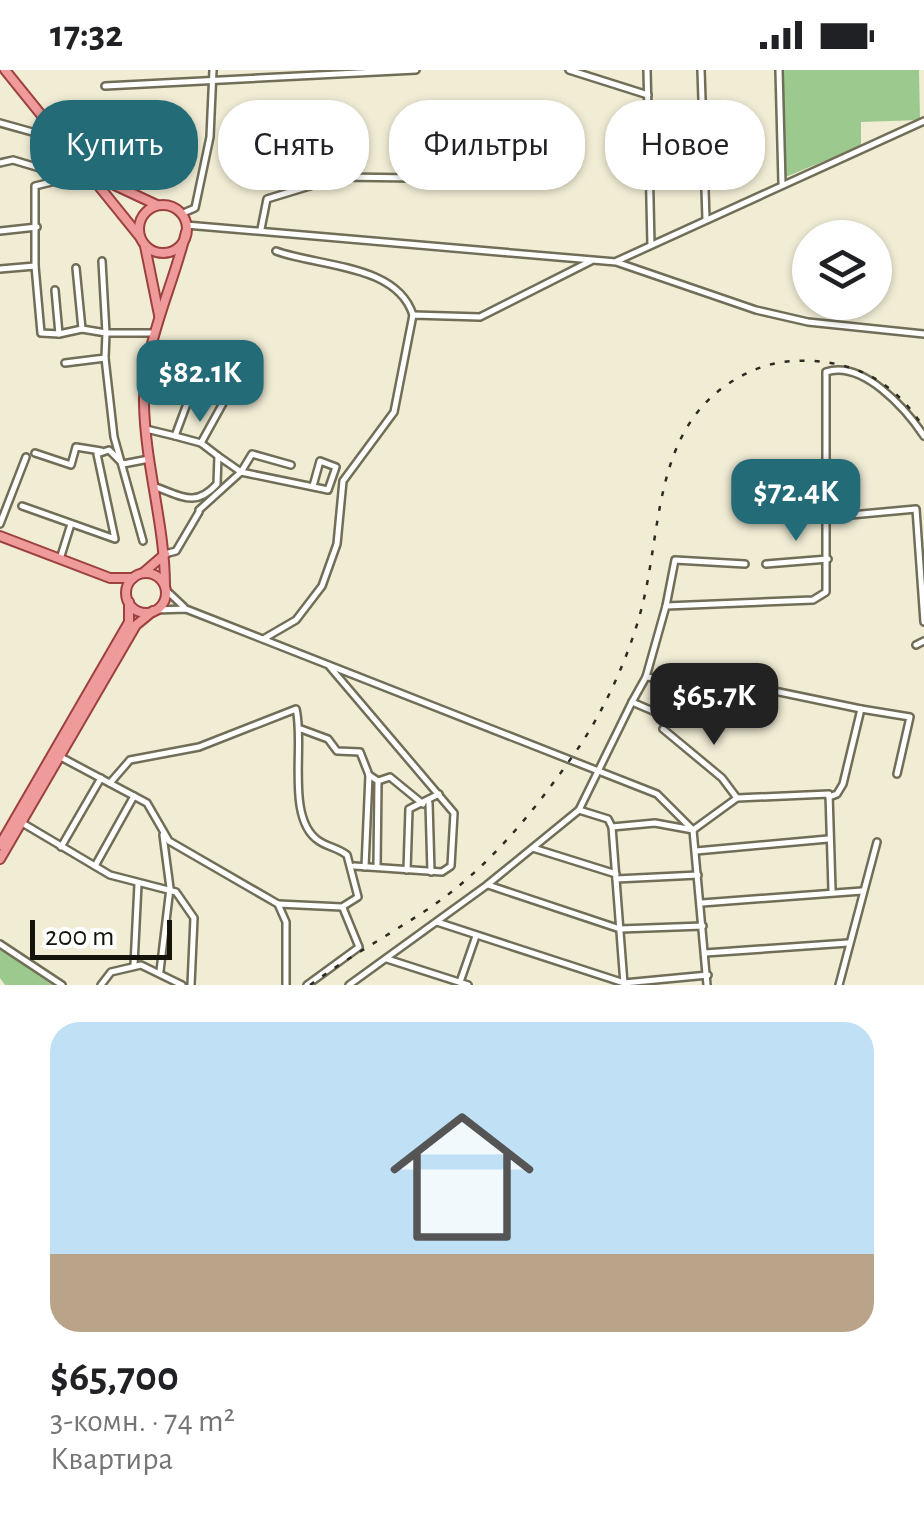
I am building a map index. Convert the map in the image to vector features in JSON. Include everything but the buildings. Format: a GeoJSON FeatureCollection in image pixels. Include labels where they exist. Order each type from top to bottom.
{"type":"FeatureCollection","features":[{"type":"Feature","properties":{"kind":"main road"},"geometry":{"type":"LineString","coordinates":[[4,70],[30,102]]}},
{"type":"Feature","properties":{"kind":"main road"},"geometry":{"type":"LineString","coordinates":[[102,190],[146,246],[160,315]]}},
{"type":"Feature","properties":{"kind":"main road"},"geometry":{"type":"LineString","coordinates":[[0,860],[19,821],[136,626],[164,602],[165,554],[148,459],[144,398],[160,315],[169,298],[186,228],[182,214],[171,207],[158,206],[124,190]]}},
{"type":"Feature","properties":{"kind":"main road"},"geometry":{"type":"LineString","coordinates":[[140,237],[144,214],[158,206]]}},
{"type":"Feature","properties":{"kind":"main road"},"geometry":{"type":"LineString","coordinates":[[146,246],[159,253],[174,250],[186,228]]}},
{"type":"Feature","properties":{"kind":"main road"},"geometry":{"type":"LineString","coordinates":[[0,536],[110,578],[133,578],[165,554]]}},
{"type":"Feature","properties":{"kind":"main road"},"geometry":{"type":"LineString","coordinates":[[143,573],[154,574],[165,588]]}},
{"type":"Feature","properties":{"kind":"main road"},"geometry":{"type":"LineString","coordinates":[[110,578],[142,612],[154,611]]}},
{"type":"Feature","properties":{"kind":"main road"},"geometry":{"type":"LineString","coordinates":[[58,755],[129,622],[128,599],[133,578]]}},
{"type":"Feature","properties":{"kind":"main road"},"geometry":{"type":"LineString","coordinates":[[0,845],[19,821]]}},
{"type":"Feature","properties":{"kind":"street"},"geometry":{"type":"LineString","coordinates":[[182,214],[195,208],[210,137],[213,70]]}},
{"type":"Feature","properties":{"kind":"street"},"geometry":{"type":"LineString","coordinates":[[105,86],[416,70]]}},
{"type":"Feature","properties":{"kind":"street"},"geometry":{"type":"LineString","coordinates":[[568,70],[648,95]]}},
{"type":"Feature","properties":{"kind":"street"},"geometry":{"type":"LineString","coordinates":[[647,70],[652,245]]}},
{"type":"Feature","properties":{"kind":"street"},"geometry":{"type":"LineString","coordinates":[[701,70],[706,218]]}},
{"type":"Feature","properties":{"kind":"street"},"geometry":{"type":"LineString","coordinates":[[779,70],[782,183]]}},
{"type":"Feature","properties":{"kind":"street"},"geometry":{"type":"LineString","coordinates":[[616,262],[924,121]]}},
{"type":"Feature","properties":{"kind":"street"},"geometry":{"type":"LineString","coordinates":[[0,123],[30,131]]}},
{"type":"Feature","properties":{"kind":"street"},"geometry":{"type":"LineString","coordinates":[[0,163],[14,160],[30,165]]}},
{"type":"Feature","properties":{"kind":"street"},"geometry":{"type":"LineString","coordinates":[[262,229],[266,200],[340,177],[389,178]]}},
{"type":"Feature","properties":{"kind":"street"},"geometry":{"type":"LineString","coordinates":[[36,190],[34,266],[42,334],[82,329],[106,333],[156,332]]}},
{"type":"Feature","properties":{"kind":"street"},"geometry":{"type":"LineString","coordinates":[[0,231],[38,227]]}},
{"type":"Feature","properties":{"kind":"street"},"geometry":{"type":"LineString","coordinates":[[186,228],[262,229],[616,262],[756,310],[808,322],[924,334]]}},
{"type":"Feature","properties":{"kind":"street"},"geometry":{"type":"LineString","coordinates":[[263,638],[296,620],[322,586],[337,544],[344,482],[394,412],[414,315],[410,305],[386,280],[276,252]]}},
{"type":"Feature","properties":{"kind":"street"},"geometry":{"type":"LineString","coordinates":[[414,315],[480,316],[594,259]]}},
{"type":"Feature","properties":{"kind":"street"},"geometry":{"type":"LineString","coordinates":[[102,262],[105,358],[114,437],[143,541]]}},
{"type":"Feature","properties":{"kind":"street"},"geometry":{"type":"LineString","coordinates":[[0,269],[34,266]]}},
{"type":"Feature","properties":{"kind":"street"},"geometry":{"type":"LineString","coordinates":[[76,268],[82,329]]}},
{"type":"Feature","properties":{"kind":"street"},"geometry":{"type":"LineString","coordinates":[[55,290],[59,334]]}},
{"type":"Feature","properties":{"kind":"street"},"geometry":{"type":"LineString","coordinates":[[175,436],[188,401],[188,354]]}},
{"type":"Feature","properties":{"kind":"street"},"geometry":{"type":"LineString","coordinates":[[65,363],[105,358]]}},
{"type":"Feature","properties":{"kind":"street"},"geometry":{"type":"LineString","coordinates":[[666,606],[813,600],[826,592],[826,372],[840,370],[889,393],[924,436]]}},
{"type":"Feature","properties":{"kind":"street"},"geometry":{"type":"LineString","coordinates":[[201,443],[227,396]]}},
{"type":"Feature","properties":{"kind":"street"},"geometry":{"type":"LineString","coordinates":[[146,429],[201,443],[241,472],[328,490],[336,467],[320,462],[313,486]]}},
{"type":"Feature","properties":{"kind":"street"},"geometry":{"type":"LineString","coordinates":[[35,452],[71,465],[76,447],[116,454],[123,464]]}},
{"type":"Feature","properties":{"kind":"street"},"geometry":{"type":"LineString","coordinates":[[22,506],[115,539],[97,454],[101,451]]}},
{"type":"Feature","properties":{"kind":"street"},"geometry":{"type":"LineString","coordinates":[[200,510],[241,472],[252,454],[291,465]]}},
{"type":"Feature","properties":{"kind":"street"},"geometry":{"type":"LineString","coordinates":[[165,554],[176,551],[206,496],[217,484],[218,456]]}},
{"type":"Feature","properties":{"kind":"street"},"geometry":{"type":"LineString","coordinates":[[0,524],[26,457]]}},
{"type":"Feature","properties":{"kind":"street"},"geometry":{"type":"LineString","coordinates":[[123,464],[148,459]]}},
{"type":"Feature","properties":{"kind":"street"},"geometry":{"type":"LineString","coordinates":[[153,486],[178,498],[206,496]]}},
{"type":"Feature","properties":{"kind":"street"},"geometry":{"type":"LineString","coordinates":[[829,517],[920,508],[924,622]]}},
{"type":"Feature","properties":{"kind":"street"},"geometry":{"type":"LineString","coordinates":[[60,559],[71,524]]}},
{"type":"Feature","properties":{"kind":"street"},"geometry":{"type":"LineString","coordinates":[[766,564],[828,559]]}},
{"type":"Feature","properties":{"kind":"street"},"geometry":{"type":"LineString","coordinates":[[349,985],[488,885],[579,810],[646,677],[674,560],[745,564]]}},
{"type":"Feature","properties":{"kind":"street"},"geometry":{"type":"LineString","coordinates":[[165,588],[186,609]]}},
{"type":"Feature","properties":{"kind":"street"},"geometry":{"type":"LineString","coordinates":[[154,611],[186,609],[657,794],[693,830],[707,985]]}},
{"type":"Feature","properties":{"kind":"street"},"geometry":{"type":"LineString","coordinates":[[916,645],[924,641]]}},
{"type":"Feature","properties":{"kind":"street"},"geometry":{"type":"LineString","coordinates":[[328,665],[454,814],[451,866],[431,872],[353,866]]}},
{"type":"Feature","properties":{"kind":"street"},"geometry":{"type":"LineString","coordinates":[[646,677],[732,687]]}},
{"type":"Feature","properties":{"kind":"street"},"geometry":{"type":"LineString","coordinates":[[755,687],[910,717],[897,774]]}},
{"type":"Feature","properties":{"kind":"street"},"geometry":{"type":"LineString","coordinates":[[632,702],[667,717]]}},
{"type":"Feature","properties":{"kind":"street"},"geometry":{"type":"LineString","coordinates":[[110,783],[130,760],[199,747],[296,709],[302,729],[302,818],[319,841],[335,846],[353,866],[358,898],[342,907],[278,904],[162,833]]}},
{"type":"Feature","properties":{"kind":"street"},"geometry":{"type":"LineString","coordinates":[[829,797],[837,794],[842,784],[861,709]]}},
{"type":"Feature","properties":{"kind":"street"},"geometry":{"type":"LineString","coordinates":[[302,729],[328,739],[337,751],[360,752],[369,776],[365,866]]}},
{"type":"Feature","properties":{"kind":"street"},"geometry":{"type":"LineString","coordinates":[[662,729],[722,778],[737,798]]}},
{"type":"Feature","properties":{"kind":"street"},"geometry":{"type":"LineString","coordinates":[[58,755],[147,803],[162,833],[170,888],[160,971]]}},
{"type":"Feature","properties":{"kind":"street"},"geometry":{"type":"LineString","coordinates":[[369,776],[378,780],[390,777],[426,804],[431,872]]}},
{"type":"Feature","properties":{"kind":"street"},"geometry":{"type":"LineString","coordinates":[[62,846],[101,778]]}},
{"type":"Feature","properties":{"kind":"street"},"geometry":{"type":"LineString","coordinates":[[377,868],[378,780]]}},
{"type":"Feature","properties":{"kind":"street"},"geometry":{"type":"LineString","coordinates":[[408,870],[408,809],[426,804],[439,794]]}},
{"type":"Feature","properties":{"kind":"street"},"geometry":{"type":"LineString","coordinates":[[612,827],[656,823],[693,830],[737,798],[829,794],[832,890]]}},
{"type":"Feature","properties":{"kind":"street"},"geometry":{"type":"LineString","coordinates":[[95,866],[134,796]]}},
{"type":"Feature","properties":{"kind":"street"},"geometry":{"type":"LineString","coordinates":[[579,810],[608,819],[612,827],[624,984]]}},
{"type":"Feature","properties":{"kind":"street"},"geometry":{"type":"LineString","coordinates":[[19,821],[95,866],[138,884],[170,888],[194,918],[191,985]]}},
{"type":"Feature","properties":{"kind":"street"},"geometry":{"type":"LineString","coordinates":[[696,851],[829,839]]}},
{"type":"Feature","properties":{"kind":"street"},"geometry":{"type":"LineString","coordinates":[[839,985],[877,842]]}},
{"type":"Feature","properties":{"kind":"street"},"geometry":{"type":"LineString","coordinates":[[533,848],[616,876],[699,874]]}},
{"type":"Feature","properties":{"kind":"street"},"geometry":{"type":"LineString","coordinates":[[134,965],[138,884]]}},
{"type":"Feature","properties":{"kind":"street"},"geometry":{"type":"LineString","coordinates":[[488,885],[620,929],[703,926]]}},
{"type":"Feature","properties":{"kind":"street"},"geometry":{"type":"LineString","coordinates":[[702,903],[832,890],[862,891]]}},
{"type":"Feature","properties":{"kind":"street"},"geometry":{"type":"LineString","coordinates":[[278,904],[286,922],[286,985]]}},
{"type":"Feature","properties":{"kind":"street"},"geometry":{"type":"LineString","coordinates":[[307,985],[359,947],[342,907]]}},
{"type":"Feature","properties":{"kind":"street"},"geometry":{"type":"LineString","coordinates":[[438,922],[624,984],[708,975]]}},
{"type":"Feature","properties":{"kind":"street"},"geometry":{"type":"LineString","coordinates":[[386,958],[462,984],[476,936]]}},
{"type":"Feature","properties":{"kind":"street"},"geometry":{"type":"LineString","coordinates":[[705,953],[848,943]]}},
{"type":"Feature","properties":{"kind":"street"},"geometry":{"type":"LineString","coordinates":[[0,944],[62,985]]}},
{"type":"Feature","properties":{"kind":"street"},"geometry":{"type":"LineString","coordinates":[[101,985],[112,972],[134,965],[160,971],[182,985]]}},
{"type":"Feature","properties":{"kind":"green space"},"geometry":{"type":"Polygon","coordinates":[[[782,70],[919,70],[920,120],[861,122],[861,146],[783,178],[782,70]]]}},
{"type":"Feature","properties":{"kind":"green space"},"geometry":{"type":"Polygon","coordinates":[[[0,948],[54,985],[5,985],[0,978],[0,948]]]}},
{"type":"Feature","properties":{"kind":"railway"},"geometry":{"type":"LineString","coordinates":[[310,985],[425,911],[470,876],[528,815],[579,747],[627,653],[645,594],[666,478],[675,451],[705,403],[728,384],[758,368],[790,361],[831,363],[863,372],[890,389],[924,428]]}}]}
